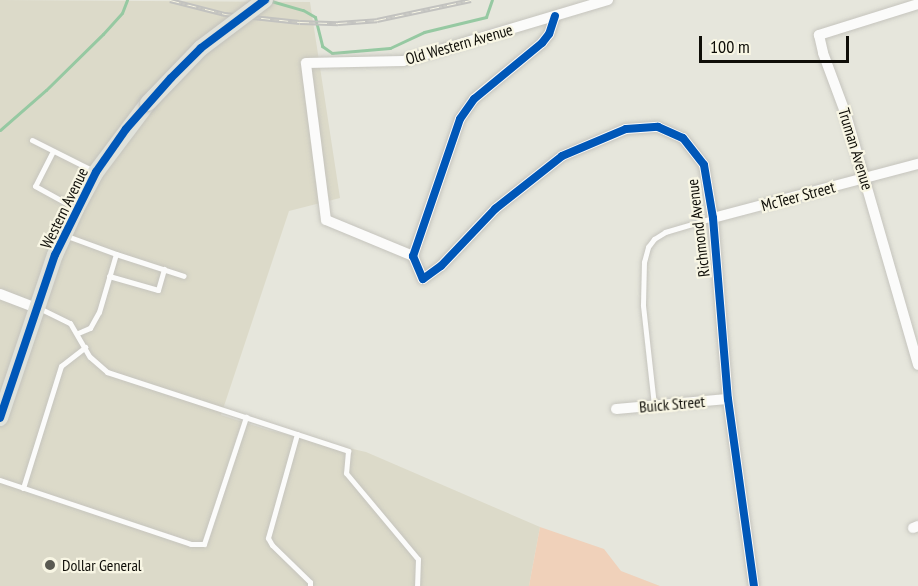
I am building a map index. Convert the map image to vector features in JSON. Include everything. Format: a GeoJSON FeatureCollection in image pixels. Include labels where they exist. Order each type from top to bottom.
{"type":"FeatureCollection","features":[{"type":"Feature","properties":{"kind":"main road","name":"Western Avenue"},"geometry":{"type":"LineString","coordinates":[[0,418],[4,396],[64,235],[96,172],[148,103],[201,48],[265,0]]}},
{"type":"Feature","properties":{"kind":"street","name":"Old Western Avenue"},"geometry":{"type":"LineString","coordinates":[[413,256],[326,220],[306,63],[403,61],[608,0]]}},
{"type":"Feature","properties":{"kind":"street","name":"Truman Avenue"},"geometry":{"type":"LineString","coordinates":[[918,4],[819,35],[823,53],[846,115],[918,364]]}},
{"type":"Feature","properties":{"kind":"street"},"geometry":{"type":"LineString","coordinates":[[413,256],[460,119],[474,99],[542,43],[549,34],[555,16]]}},
{"type":"Feature","properties":{"kind":"street","name":"Richmond Avenue"},"geometry":{"type":"LineString","coordinates":[[413,256],[423,279],[441,267],[495,209],[562,156],[626,129],[657,127],[683,138],[704,165],[713,218],[728,399],[754,586]]}},
{"type":"Feature","properties":{"kind":"street","name":"McTeer Street"},"geometry":{"type":"LineString","coordinates":[[713,218],[918,164]]}},
{"type":"Feature","properties":{"kind":"street"},"geometry":{"type":"LineString","coordinates":[[0,294],[37,308]]}},
{"type":"Feature","properties":{"kind":"street","name":"Buick Street"},"geometry":{"type":"LineString","coordinates":[[616,409],[728,399]]}},
{"type":"Feature","properties":{"kind":"lane"},"geometry":{"type":"LineString","coordinates":[[32,140],[96,172]]}},
{"type":"Feature","properties":{"kind":"lane"},"geometry":{"type":"LineString","coordinates":[[54,151],[35,186],[76,208]]}},
{"type":"Feature","properties":{"kind":"lane"},"geometry":{"type":"LineString","coordinates":[[654,405],[643,305],[644,262],[648,247],[664,232],[713,218]]}},
{"type":"Feature","properties":{"kind":"lane"},"geometry":{"type":"LineString","coordinates":[[64,235],[116,255],[184,276]]}},
{"type":"Feature","properties":{"kind":"lane"},"geometry":{"type":"LineString","coordinates":[[78,333],[90,328],[99,312],[116,255]]}},
{"type":"Feature","properties":{"kind":"lane"},"geometry":{"type":"LineString","coordinates":[[110,276],[158,290],[164,269]]}},
{"type":"Feature","properties":{"kind":"lane"},"geometry":{"type":"LineString","coordinates":[[37,308],[70,322],[90,357],[107,372],[348,451],[346,472],[418,559],[417,586]]}},
{"type":"Feature","properties":{"kind":"lane"},"geometry":{"type":"LineString","coordinates":[[23,488],[61,366],[84,347]]}},
{"type":"Feature","properties":{"kind":"lane"},"geometry":{"type":"LineString","coordinates":[[0,480],[191,544],[204,544],[246,417]]}},
{"type":"Feature","properties":{"kind":"lane"},"geometry":{"type":"LineString","coordinates":[[297,435],[268,538],[272,545],[310,582],[310,586]]}},
{"type":"Feature","properties":{"kind":"shaded area"},"geometry":{"type":"Polygon","coordinates":[[[0,0],[310,2],[340,198],[289,211],[221,415],[268,430],[366,452],[540,527],[529,586],[0,586],[0,0]]]}},
{"type":"Feature","properties":{"kind":"shaded area"},"geometry":{"type":"Polygon","coordinates":[[[540,527],[604,549],[621,571],[660,586],[529,586],[540,527]]]}},
{"type":"Feature","properties":{"kind":"waterway"},"geometry":{"type":"LineString","coordinates":[[0,130],[46,90],[103,34],[122,13],[127,0]]}},
{"type":"Feature","properties":{"kind":"waterway"},"geometry":{"type":"LineString","coordinates":[[271,1],[303,10],[315,17],[322,46],[332,53],[390,48],[424,32],[486,17],[492,0]]}},
{"type":"Feature","properties":{"kind":"railway"},"geometry":{"type":"LineString","coordinates":[[170,0],[225,14],[300,22],[338,23],[377,20],[471,0]]}},
{"type":"Feature","properties":{"kind":"cycle path"},"geometry":{"type":"LineString","coordinates":[[0,418],[55,255],[96,172],[126,129],[171,78],[201,48],[265,0]]}},
{"type":"Feature","properties":{"kind":"cycle path"},"geometry":{"type":"LineString","coordinates":[[555,16],[549,34],[542,43],[474,99],[460,119],[413,256],[423,279],[441,266],[495,209],[562,156],[626,129],[658,127],[683,138],[704,165],[713,218],[728,399],[754,586]]}},
{"type":"Feature","properties":{"kind":"place","name":"Dollar General"},"geometry":{"type":"Point","coordinates":[50,565]}}]}
